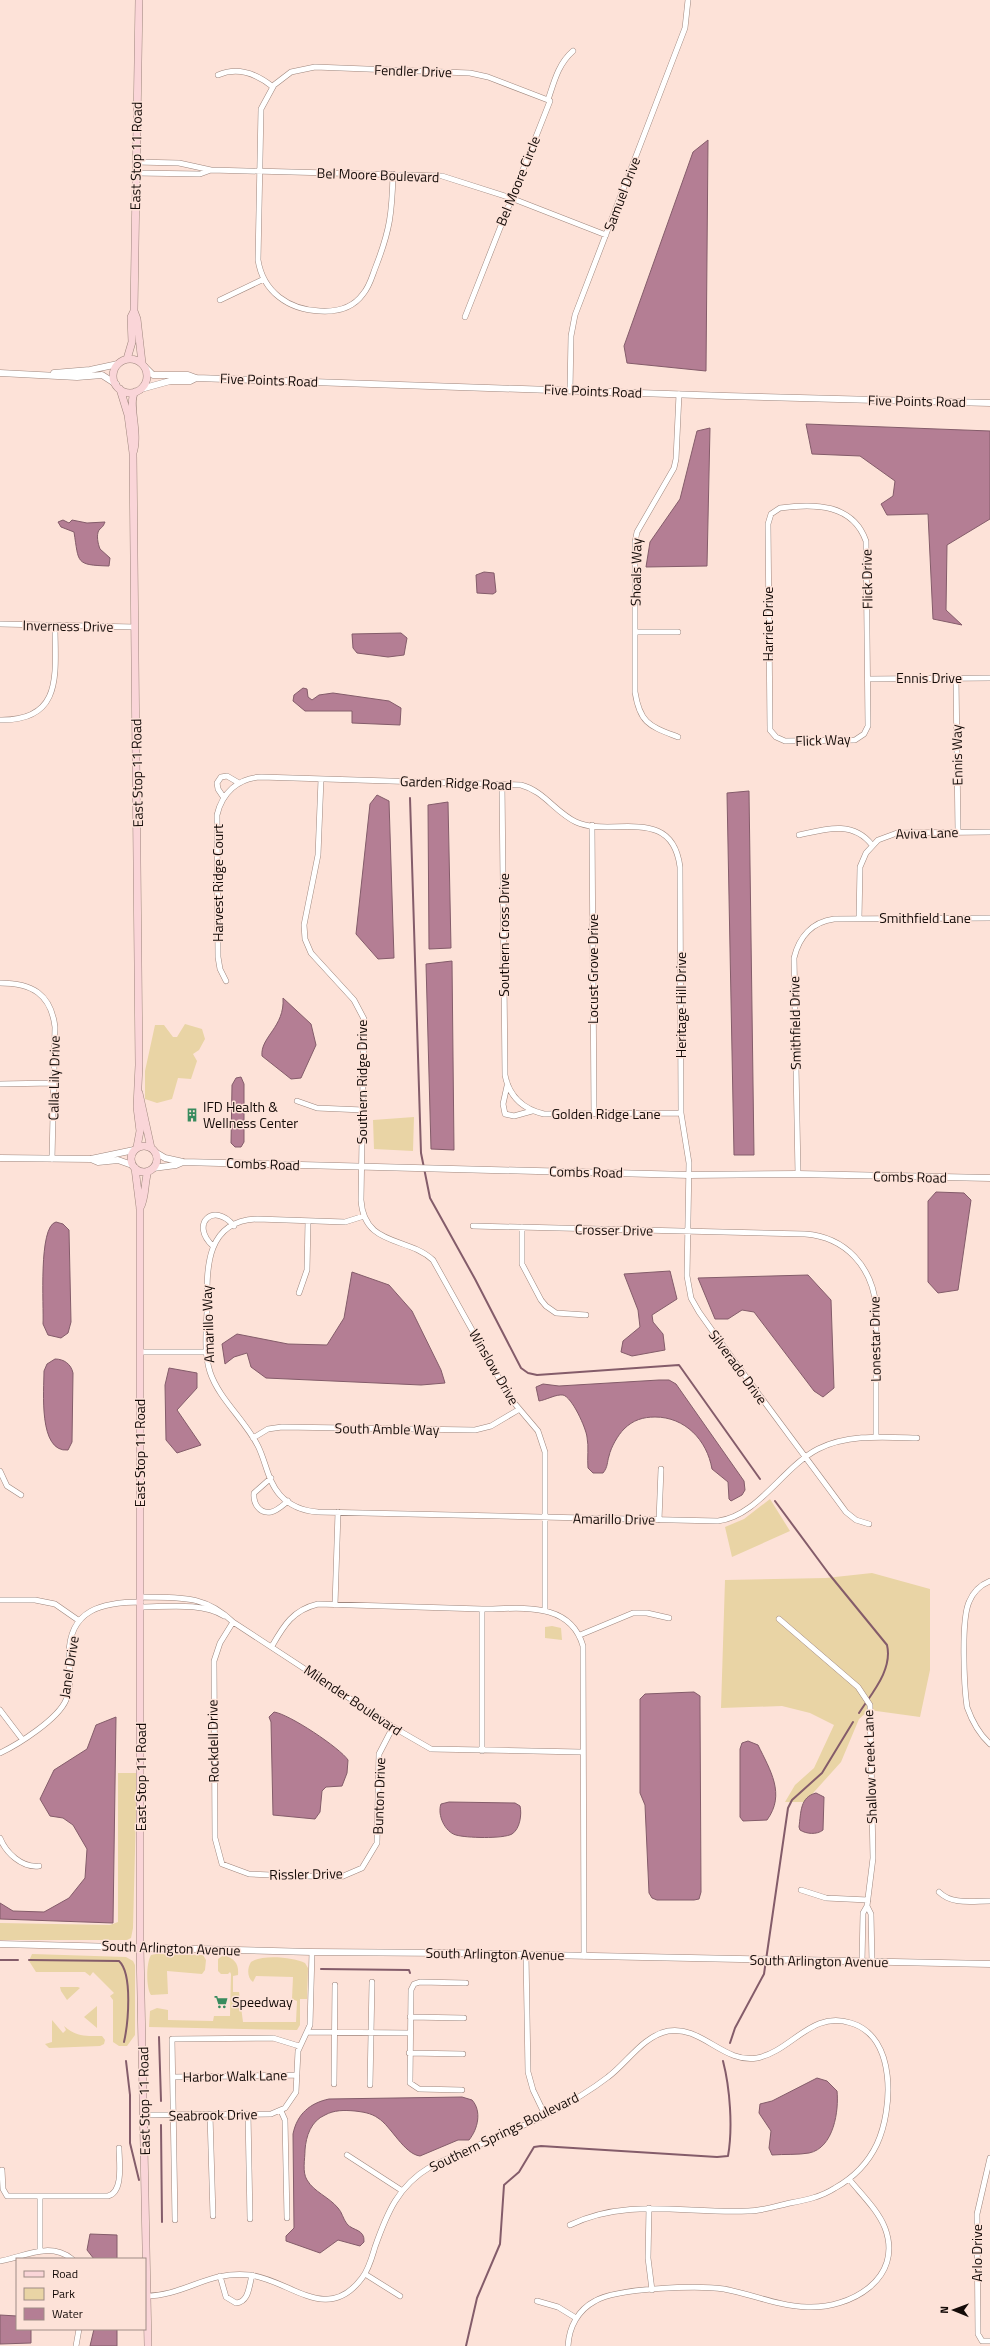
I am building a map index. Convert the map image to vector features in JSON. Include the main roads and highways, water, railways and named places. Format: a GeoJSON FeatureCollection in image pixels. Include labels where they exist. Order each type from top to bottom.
{"type":"FeatureCollection","features":[{"type":"Feature","properties":{"kind":"main road","name":"East Stop 11 Road"},"geometry":{"type":"LineString","coordinates":[[127,359],[132,342],[131,318],[134,311],[138,0]]}},
{"type":"Feature","properties":{"kind":"main road","name":"East Stop 11 Road"},"geometry":{"type":"LineString","coordinates":[[134,311],[138,319],[143,365]]}},
{"type":"Feature","properties":{"kind":"main road"},"geometry":{"type":"LineString","coordinates":[[127,359],[135,360],[143,365],[147,380],[138,390],[127,392],[118,386],[114,373],[118,364],[127,359]]}},
{"type":"Feature","properties":{"kind":"main road","name":"East Stop 11 Road"},"geometry":{"type":"LineString","coordinates":[[118,386],[128,415],[133,453],[139,1093],[137,1107],[140,1131],[136,1149]]}},
{"type":"Feature","properties":{"kind":"main road","name":"East Stop 11 Road"},"geometry":{"type":"LineString","coordinates":[[133,453],[137,442],[132,405],[138,390]]}},
{"type":"Feature","properties":{"kind":"main road","name":"East Stop 11 Road"},"geometry":{"type":"LineString","coordinates":[[139,1093],[153,1150]]}},
{"type":"Feature","properties":{"kind":"main road"},"geometry":{"type":"LineString","coordinates":[[144,1146],[153,1150],[156,1160],[151,1169],[141,1171],[134,1166],[131,1156],[136,1149],[144,1146]]}},
{"type":"Feature","properties":{"kind":"main road","name":"East Stop 11 Road"},"geometry":{"type":"LineString","coordinates":[[134,1166],[140,1208],[140,1947],[146,2258]]}},
{"type":"Feature","properties":{"kind":"main road","name":"East Stop 11 Road"},"geometry":{"type":"LineString","coordinates":[[140,1208],[144,1202],[144,1187],[151,1169]]}},
{"type":"Feature","properties":{"kind":"main road","name":"East Stop 11 Road"},"geometry":{"type":"LineString","coordinates":[[146,2296],[148,2346]]}},
{"type":"Feature","properties":{"kind":"water"},"geometry":{"type":"Polygon","coordinates":[[[708,140],[706,371],[627,363],[624,346],[693,152],[708,140]]]}},
{"type":"Feature","properties":{"kind":"water"},"geometry":{"type":"Polygon","coordinates":[[[806,424],[990,431],[990,519],[947,545],[946,610],[962,625],[933,619],[928,514],[887,515],[881,504],[893,496],[895,481],[860,456],[812,454],[806,424]]]}},
{"type":"Feature","properties":{"kind":"water"},"geometry":{"type":"Polygon","coordinates":[[[710,428],[707,566],[646,567],[650,542],[680,499],[697,431],[710,428]]]}},
{"type":"Feature","properties":{"kind":"water"},"geometry":{"type":"Polygon","coordinates":[[[63,520],[69,523],[72,520],[87,523],[105,522],[98,532],[98,540],[100,549],[110,558],[109,566],[90,565],[81,560],[78,556],[74,532],[61,527],[58,522],[63,520]]]}},
{"type":"Feature","properties":{"kind":"water"},"geometry":{"type":"Polygon","coordinates":[[[484,572],[494,573],[496,592],[493,594],[477,593],[476,575],[484,572]]]}},
{"type":"Feature","properties":{"kind":"water"},"geometry":{"type":"Polygon","coordinates":[[[401,633],[407,638],[404,655],[388,657],[357,653],[353,648],[352,634],[401,633]]]}},
{"type":"Feature","properties":{"kind":"water"},"geometry":{"type":"Polygon","coordinates":[[[303,688],[307,689],[308,697],[312,700],[319,695],[333,693],[389,701],[401,708],[400,725],[352,723],[352,711],[305,711],[293,701],[294,695],[303,688]]]}},
{"type":"Feature","properties":{"kind":"water"},"geometry":{"type":"Polygon","coordinates":[[[749,791],[754,1155],[734,1155],[727,793],[749,791]]]}},
{"type":"Feature","properties":{"kind":"water"},"geometry":{"type":"Polygon","coordinates":[[[377,795],[389,801],[394,958],[378,959],[356,934],[370,804],[377,795]]]}},
{"type":"Feature","properties":{"kind":"water"},"geometry":{"type":"Polygon","coordinates":[[[448,802],[451,948],[429,949],[428,805],[448,802]]]}},
{"type":"Feature","properties":{"kind":"water"},"geometry":{"type":"Polygon","coordinates":[[[452,961],[454,1150],[431,1149],[426,964],[452,961]]]}},
{"type":"Feature","properties":{"kind":"water"},"geometry":{"type":"Polygon","coordinates":[[[283,998],[311,1024],[316,1045],[301,1078],[291,1079],[262,1056],[262,1049],[280,1017],[283,1008],[283,998]]]}},
{"type":"Feature","properties":{"kind":"water"},"geometry":{"type":"Polygon","coordinates":[[[241,1077],[244,1084],[244,1142],[241,1147],[235,1147],[231,1143],[232,1085],[236,1078],[241,1077]]]}},
{"type":"Feature","properties":{"kind":"water"},"geometry":{"type":"Polygon","coordinates":[[[936,1192],[964,1193],[971,1200],[958,1290],[938,1293],[928,1282],[928,1201],[936,1192]]]}},
{"type":"Feature","properties":{"kind":"water"},"geometry":{"type":"Polygon","coordinates":[[[56,1222],[63,1224],[69,1230],[71,1322],[68,1333],[61,1338],[48,1335],[43,1324],[44,1252],[50,1227],[56,1222]]]}},
{"type":"Feature","properties":{"kind":"water"},"geometry":{"type":"Polygon","coordinates":[[[670,1271],[677,1299],[652,1315],[653,1322],[663,1334],[665,1350],[632,1356],[621,1352],[623,1341],[640,1327],[638,1310],[624,1274],[670,1271]]]}},
{"type":"Feature","properties":{"kind":"water"},"geometry":{"type":"Polygon","coordinates":[[[352,1272],[389,1285],[412,1311],[441,1370],[445,1383],[421,1385],[266,1378],[251,1367],[247,1353],[234,1357],[225,1364],[222,1344],[237,1334],[288,1344],[327,1345],[344,1318],[352,1272]]]}},
{"type":"Feature","properties":{"kind":"water"},"geometry":{"type":"Polygon","coordinates":[[[808,1275],[831,1300],[834,1388],[823,1397],[814,1391],[754,1312],[742,1310],[728,1319],[715,1319],[698,1278],[808,1275]]]}},
{"type":"Feature","properties":{"kind":"water"},"geometry":{"type":"Polygon","coordinates":[[[55,1359],[67,1363],[71,1367],[73,1373],[72,1442],[68,1450],[58,1448],[52,1442],[47,1431],[45,1419],[44,1371],[47,1364],[55,1359]]]}},
{"type":"Feature","properties":{"kind":"water"},"geometry":{"type":"Polygon","coordinates":[[[169,1368],[197,1373],[197,1388],[177,1410],[201,1445],[177,1453],[166,1440],[165,1385],[169,1368]]]}},
{"type":"Feature","properties":{"kind":"water"},"geometry":{"type":"Polygon","coordinates":[[[669,1380],[676,1384],[744,1481],[745,1490],[742,1495],[731,1501],[729,1499],[728,1482],[712,1469],[709,1458],[700,1440],[685,1426],[666,1418],[642,1418],[627,1426],[619,1434],[613,1445],[605,1471],[603,1473],[593,1473],[588,1468],[588,1445],[586,1433],[574,1407],[567,1397],[563,1395],[557,1395],[539,1401],[536,1387],[543,1384],[559,1386],[669,1380]]]}},
{"type":"Feature","properties":{"kind":"water"},"geometry":{"type":"Polygon","coordinates":[[[694,1692],[700,1696],[701,1892],[699,1899],[694,1900],[657,1900],[652,1898],[649,1893],[645,1805],[640,1793],[640,1699],[645,1694],[694,1692]]]}},
{"type":"Feature","properties":{"kind":"water"},"geometry":{"type":"Polygon","coordinates":[[[274,1712],[291,1719],[314,1732],[348,1760],[347,1773],[342,1786],[326,1787],[322,1791],[320,1812],[315,1819],[273,1815],[271,1722],[269,1717],[274,1712]]]}},
{"type":"Feature","properties":{"kind":"water"},"geometry":{"type":"Polygon","coordinates":[[[116,1717],[113,1923],[0,1919],[0,1903],[13,1911],[44,1912],[69,1898],[85,1878],[87,1849],[73,1825],[63,1818],[50,1816],[40,1799],[54,1770],[87,1749],[96,1725],[116,1717]]]}},
{"type":"Feature","properties":{"kind":"water"},"geometry":{"type":"Polygon","coordinates":[[[748,1741],[758,1745],[774,1782],[776,1791],[775,1801],[773,1810],[767,1820],[743,1821],[740,1817],[740,1749],[742,1743],[748,1741]]]}},
{"type":"Feature","properties":{"kind":"water"},"geometry":{"type":"Polygon","coordinates":[[[816,1793],[824,1797],[823,1830],[815,1833],[805,1832],[800,1830],[799,1827],[802,1806],[807,1798],[816,1793]]]}},
{"type":"Feature","properties":{"kind":"water"},"geometry":{"type":"Polygon","coordinates":[[[449,1802],[515,1803],[520,1806],[521,1809],[519,1825],[512,1834],[501,1837],[456,1835],[445,1827],[441,1818],[441,1804],[449,1802]]]}},
{"type":"Feature","properties":{"kind":"water"},"geometry":{"type":"Polygon","coordinates":[[[817,2078],[827,2081],[837,2091],[836,2118],[829,2136],[824,2144],[817,2150],[809,2153],[772,2155],[769,2148],[771,2131],[759,2113],[760,2104],[772,2101],[817,2078]]]}},
{"type":"Feature","properties":{"kind":"water"},"geometry":{"type":"Polygon","coordinates":[[[462,2097],[472,2100],[477,2109],[478,2120],[472,2136],[469,2140],[458,2140],[420,2156],[414,2154],[403,2145],[383,2122],[370,2114],[347,2110],[339,2111],[328,2113],[316,2121],[308,2134],[307,2139],[304,2165],[305,2177],[314,2188],[341,2211],[344,2220],[349,2226],[361,2232],[364,2242],[360,2246],[338,2240],[320,2253],[286,2241],[286,2236],[294,2228],[293,2134],[301,2115],[305,2110],[316,2103],[329,2099],[462,2097]]]}},
{"type":"Feature","properties":{"kind":"water"},"geometry":{"type":"Polygon","coordinates":[[[90,2234],[117,2235],[117,2258],[93,2258],[87,2250],[90,2234]]]}},
{"type":"Feature","properties":{"kind":"water"},"geometry":{"type":"Polygon","coordinates":[[[0,2315],[16,2316],[16,2330],[31,2330],[31,2343],[0,2344],[0,2315]]]}},
{"type":"Feature","properties":{"kind":"water"},"geometry":{"type":"Polygon","coordinates":[[[94,2330],[117,2330],[117,2346],[90,2346],[94,2330]]]}},
{"type":"Feature","properties":{"kind":"waterway"},"geometry":{"type":"LineString","coordinates":[[410,798],[421,1153],[430,1198],[475,1279],[521,1368],[528,1373],[537,1375],[679,1365],[760,1479]]}},
{"type":"Feature","properties":{"kind":"waterway"},"geometry":{"type":"LineString","coordinates":[[775,1501],[829,1574],[887,1645],[887,1664],[884,1672],[875,1690],[859,1713]]}},
{"type":"Feature","properties":{"kind":"waterway"},"geometry":{"type":"LineString","coordinates":[[730,2043],[735,2028],[764,1974],[788,1808],[792,1800],[822,1773],[853,1722]]}},
{"type":"Feature","properties":{"kind":"waterway"},"geometry":{"type":"LineString","coordinates":[[0,1960],[18,1960]]}},
{"type":"Feature","properties":{"kind":"waterway"},"geometry":{"type":"LineString","coordinates":[[29,1960],[119,1961],[123,1967],[128,1988],[128,2012],[124,2042]]}},
{"type":"Feature","properties":{"kind":"waterway"},"geometry":{"type":"LineString","coordinates":[[321,1969],[409,1970],[410,1973]]}},
{"type":"Feature","properties":{"kind":"waterway"},"geometry":{"type":"LineString","coordinates":[[159,2037],[161,2101]]}},
{"type":"Feature","properties":{"kind":"waterway"},"geometry":{"type":"LineString","coordinates":[[126,2061],[130,2095],[130,2143],[139,2180]]}},
{"type":"Feature","properties":{"kind":"waterway"},"geometry":{"type":"LineString","coordinates":[[466,2346],[477,2298],[500,2244],[504,2185],[519,2172],[534,2147],[541,2146],[717,2157],[728,2156],[730,2145],[730,2108],[723,2061]]}},
{"type":"Feature","properties":{"kind":"waterway"},"geometry":{"type":"LineString","coordinates":[[161,2125],[162,2222]]}},
{"type":"Feature","properties":{"kind":"place","name":"IFD Health & Wellness Center"},"geometry":{"type":"Point","coordinates":[192,1115]}},
{"type":"Feature","properties":{"kind":"place","name":"Speedway"},"geometry":{"type":"Point","coordinates":[221,2002]}}]}
